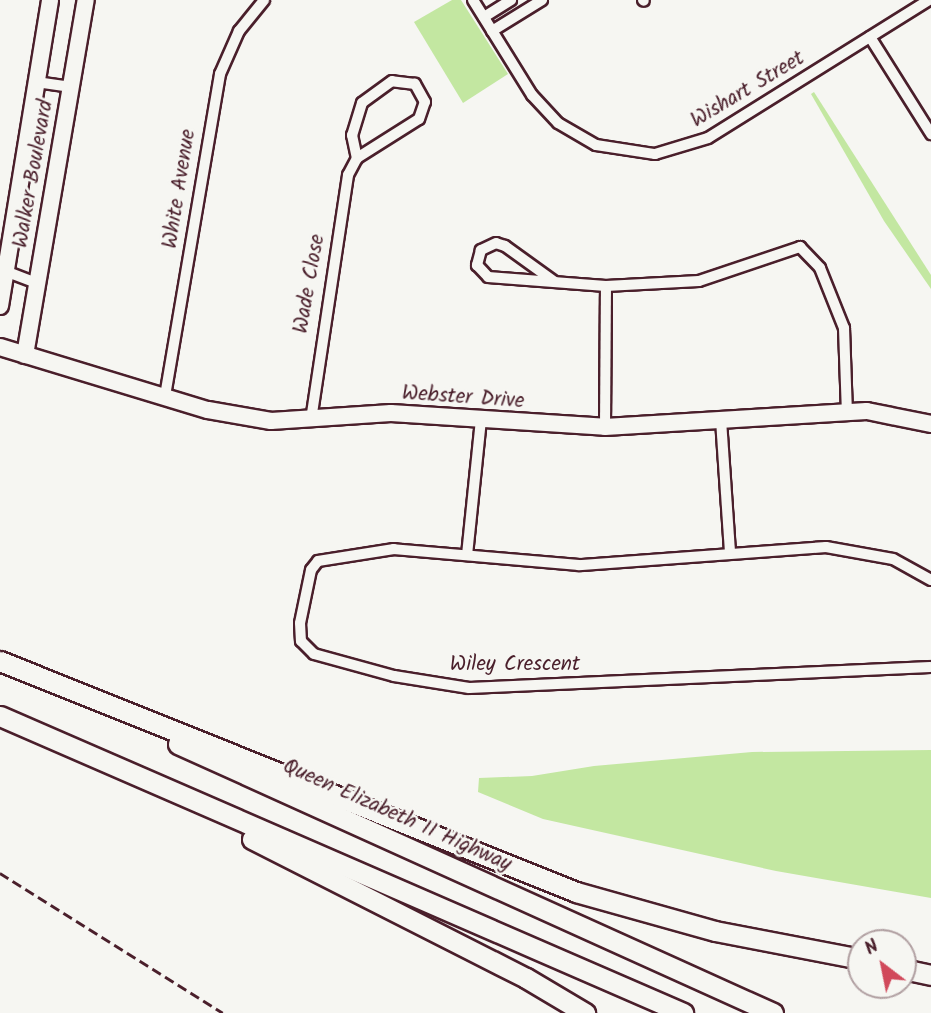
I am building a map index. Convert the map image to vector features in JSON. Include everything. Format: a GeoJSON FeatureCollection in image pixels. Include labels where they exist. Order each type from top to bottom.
{"type":"FeatureCollection","features":[{"type":"Feature","properties":{"kind":"highway"},"geometry":{"type":"LineString","coordinates":[[0,663],[576,892],[715,931],[847,955]]}},
{"type":"Feature","properties":{"kind":"highway","name":"Queen Elizabeth II Highway"},"geometry":{"type":"LineString","coordinates":[[0,663],[774,1013]]}},
{"type":"Feature","properties":{"kind":"highway"},"geometry":{"type":"LineString","coordinates":[[0,716],[683,1013]]}},
{"type":"Feature","properties":{"kind":"highway"},"geometry":{"type":"LineString","coordinates":[[35,731],[526,978],[585,1013]]}},
{"type":"Feature","properties":{"kind":"street","name":"Walker Boulevard"},"geometry":{"type":"LineString","coordinates":[[0,306],[50,0]]}},
{"type":"Feature","properties":{"kind":"street","name":"Walker Boulevard"},"geometry":{"type":"LineString","coordinates":[[25,355],[86,0]]}},
{"type":"Feature","properties":{"kind":"street","name":"White Avenue"},"geometry":{"type":"LineString","coordinates":[[165,396],[216,90],[232,44],[264,0]]}},
{"type":"Feature","properties":{"kind":"street","name":"Wishart Street"},"geometry":{"type":"LineString","coordinates":[[473,0],[532,95],[558,123],[596,145],[641,154],[669,152],[708,138],[929,0]]}},
{"type":"Feature","properties":{"kind":"street"},"geometry":{"type":"LineString","coordinates":[[484,17],[511,0]]}},
{"type":"Feature","properties":{"kind":"street"},"geometry":{"type":"LineString","coordinates":[[492,31],[542,0]]}},
{"type":"Feature","properties":{"kind":"street"},"geometry":{"type":"LineString","coordinates":[[870,37],[931,134]]}},
{"type":"Feature","properties":{"kind":"street"},"geometry":{"type":"LineString","coordinates":[[36,82],[70,87]]}},
{"type":"Feature","properties":{"kind":"street","name":"Wade Close"},"geometry":{"type":"LineString","coordinates":[[311,420],[345,189],[357,158],[352,135],[362,103],[392,82],[415,84],[425,102],[419,119],[357,158]]}},
{"type":"Feature","properties":{"kind":"street"},"geometry":{"type":"LineString","coordinates":[[555,282],[505,246],[496,243],[481,250],[477,265],[488,277],[606,286],[699,281],[800,247],[820,268],[844,328],[847,412]]}},
{"type":"Feature","properties":{"kind":"street"},"geometry":{"type":"LineString","coordinates":[[5,271],[37,283]]}},
{"type":"Feature","properties":{"kind":"street"},"geometry":{"type":"LineString","coordinates":[[605,427],[606,286]]}},
{"type":"Feature","properties":{"kind":"street","name":"Webster Drive"},"geometry":{"type":"LineString","coordinates":[[0,347],[242,417],[311,420],[391,414],[605,427],[847,412],[894,414],[931,424]]}},
{"type":"Feature","properties":{"kind":"street"},"geometry":{"type":"LineString","coordinates":[[467,555],[481,420]]}},
{"type":"Feature","properties":{"kind":"street"},"geometry":{"type":"LineString","coordinates":[[721,420],[730,554]]}},
{"type":"Feature","properties":{"kind":"street","name":"Wiley Crescent"},"geometry":{"type":"LineString","coordinates":[[931,580],[893,559],[865,551],[826,547],[579,565],[394,549],[322,558],[311,570],[301,642],[314,654],[357,667],[469,688],[931,667]]}},
{"type":"Feature","properties":{"kind":"green space"},"geometry":{"type":"Polygon","coordinates":[[[452,0],[461,0],[508,74],[463,103],[414,22],[452,0]]]}},
{"type":"Feature","properties":{"kind":"green space"},"geometry":{"type":"Polygon","coordinates":[[[814,92],[931,275],[931,289],[884,221],[811,94],[814,92]]]}},
{"type":"Feature","properties":{"kind":"green space"},"geometry":{"type":"Polygon","coordinates":[[[931,750],[931,898],[776,871],[543,819],[478,792],[479,778],[532,776],[594,766],[752,752],[931,750]]]}},
{"type":"Feature","properties":{"kind":"railway"},"geometry":{"type":"LineString","coordinates":[[0,873],[223,1013]]}}]}
